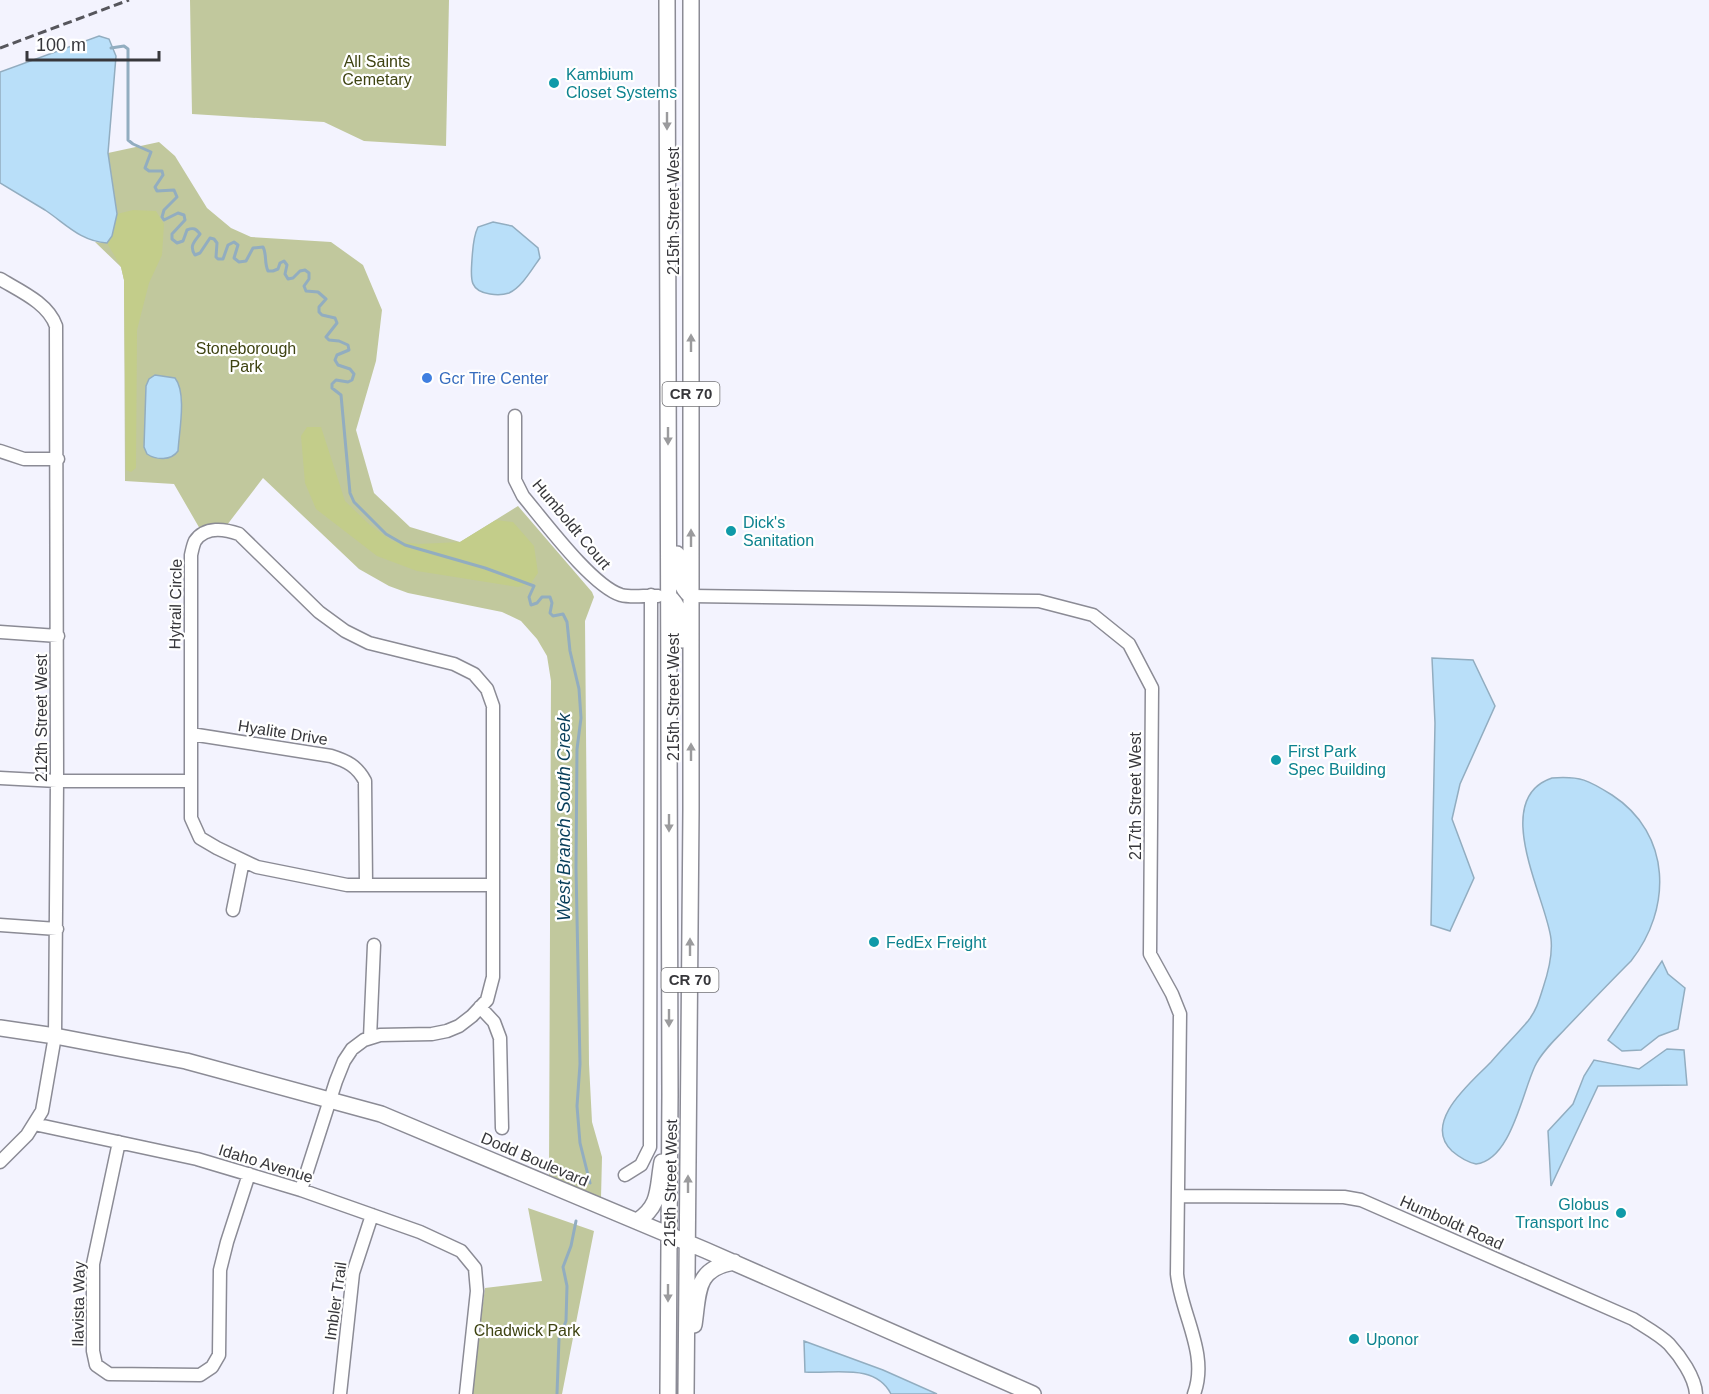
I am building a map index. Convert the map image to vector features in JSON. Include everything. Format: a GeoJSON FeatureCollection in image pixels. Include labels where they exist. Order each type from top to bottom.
{"type":"FeatureCollection","features":[{"type":"Feature","properties":{"kind":"main road","name":"215th Street West"},"geometry":{"type":"LineString","coordinates":[[667,0],[670,1094],[668,1394]]}},
{"type":"Feature","properties":{"kind":"main road"},"geometry":{"type":"LineString","coordinates":[[682,0],[684,62],[691,94]]}},
{"type":"Feature","properties":{"kind":"main road","name":"215th Street West"},"geometry":{"type":"LineString","coordinates":[[686,1394],[691,717],[691,0]]}},
{"type":"Feature","properties":{"kind":"main road"},"geometry":{"type":"LineString","coordinates":[[668,477],[676,517],[678,574],[683,589],[691,596]]}},
{"type":"Feature","properties":{"kind":"main road"},"geometry":{"type":"LineString","coordinates":[[668,596],[676,603],[679,612],[684,682],[691,717]]}},
{"type":"Feature","properties":{"kind":"main road","name":"Dodd Boulevard"},"geometry":{"type":"LineString","coordinates":[[0,1028],[55,1036],[203,1065],[381,1114],[669,1234],[1033,1394]]}},
{"type":"Feature","properties":{"kind":"main road"},"geometry":{"type":"LineString","coordinates":[[637,1221],[648,1214],[654,1206],[670,1094]]}},
{"type":"Feature","properties":{"kind":"main road"},"geometry":{"type":"LineString","coordinates":[[686,1372],[701,1283],[708,1271],[734,1262]]}},
{"type":"Feature","properties":{"kind":"street","name":"212th Street West"},"geometry":{"type":"LineString","coordinates":[[0,1162],[27,1135],[42,1111],[55,1036],[58,636],[56,326],[43,307],[3,280]]}},
{"type":"Feature","properties":{"kind":"street","name":"Humboldt Court"},"geometry":{"type":"LineString","coordinates":[[515,416],[515,480],[523,496],[595,579],[609,590],[624,596],[668,596]]}},
{"type":"Feature","properties":{"kind":"street"},"geometry":{"type":"LineString","coordinates":[[0,451],[24,459],[58,459]]}},
{"type":"Feature","properties":{"kind":"street","name":"Hytrail Circle"},"geometry":{"type":"LineString","coordinates":[[370,1038],[380,1035],[432,1034],[447,1031],[459,1026],[487,1000],[493,977],[493,885],[493,706],[487,689],[474,674],[454,664],[369,643],[345,631],[319,612],[239,534],[224,529],[209,531],[195,541],[191,555],[191,818],[200,838],[217,849],[256,867],[347,885],[493,885]]}},
{"type":"Feature","properties":{"kind":"street","name":"215th Street West"},"geometry":{"type":"LineString","coordinates":[[625,1175],[641,1165],[650,1147],[651,595]]}},
{"type":"Feature","properties":{"kind":"street","name":"217th Street West"},"geometry":{"type":"LineString","coordinates":[[691,596],[1039,601],[1093,615],[1129,644],[1152,688],[1150,954],[1172,994],[1179,1014],[1177,1274],[1179,1293],[1198,1351],[1198,1383],[1194,1394]]}},
{"type":"Feature","properties":{"kind":"street"},"geometry":{"type":"LineString","coordinates":[[0,632],[58,636]]}},
{"type":"Feature","properties":{"kind":"street","name":"Hyalite Drive"},"geometry":{"type":"LineString","coordinates":[[191,734],[331,756],[347,761],[359,770],[365,781],[366,885]]}},
{"type":"Feature","properties":{"kind":"street"},"geometry":{"type":"LineString","coordinates":[[0,778],[57,781],[191,781]]}},
{"type":"Feature","properties":{"kind":"street"},"geometry":{"type":"LineString","coordinates":[[233,910],[243,861]]}},
{"type":"Feature","properties":{"kind":"street"},"geometry":{"type":"LineString","coordinates":[[0,925],[57,929]]}},
{"type":"Feature","properties":{"kind":"street"},"geometry":{"type":"LineString","coordinates":[[301,1190],[344,1061],[352,1049],[370,1038],[374,945]]}},
{"type":"Feature","properties":{"kind":"street"},"geometry":{"type":"LineString","coordinates":[[480,1007],[494,1022],[500,1038],[502,1128]]}},
{"type":"Feature","properties":{"kind":"street","name":"Idaho Avenue"},"geometry":{"type":"LineString","coordinates":[[34,1124],[197,1159],[249,1174],[420,1232],[461,1251],[475,1268],[477,1292],[466,1394]]}},
{"type":"Feature","properties":{"kind":"street","name":"Ilavista Way"},"geometry":{"type":"LineString","coordinates":[[119,1142],[93,1264],[93,1351],[96,1365],[109,1374],[200,1376],[212,1367],[219,1355],[220,1270],[249,1174]]}},
{"type":"Feature","properties":{"kind":"street","name":"Humboldt Road"},"geometry":{"type":"LineString","coordinates":[[1178,1196],[1344,1197],[1361,1200],[1633,1319],[1668,1343],[1685,1365],[1696,1394]]}},
{"type":"Feature","properties":{"kind":"street","name":"Imbler Trail"},"geometry":{"type":"LineString","coordinates":[[340,1394],[353,1273],[372,1215]]}},
{"type":"Feature","properties":{"kind":"green space","name":"All Saints Cemetary"},"geometry":{"type":"Polygon","coordinates":[[[190,0],[449,0],[446,146],[364,141],[324,122],[192,114],[190,0]]]}},
{"type":"Feature","properties":{"kind":"green space","name":"Stoneborough Park"},"geometry":{"type":"Polygon","coordinates":[[[159,142],[175,156],[207,208],[231,228],[251,237],[331,242],[363,265],[382,310],[376,361],[356,430],[374,493],[410,527],[460,542],[518,506],[592,592],[594,597],[585,621],[589,1064],[592,1122],[602,1157],[601,1198],[549,1175],[551,681],[547,656],[537,639],[521,621],[502,612],[408,593],[389,586],[359,569],[263,478],[227,525],[200,529],[174,484],[125,481],[124,280],[121,267],[95,242],[107,243],[117,214],[108,153],[159,142]]]}},
{"type":"Feature","properties":{"kind":"green space"},"geometry":{"type":"Polygon","coordinates":[[[133,210],[156,211],[164,224],[162,255],[149,283],[137,330],[136,468],[131,472],[126,470],[124,280],[121,267],[107,243],[112,235],[117,214],[133,210]]]}},
{"type":"Feature","properties":{"kind":"green space"},"geometry":{"type":"Polygon","coordinates":[[[307,427],[321,427],[345,501],[370,525],[392,541],[419,544],[460,542],[496,520],[513,522],[534,546],[538,573],[531,583],[518,587],[417,571],[377,556],[316,509],[305,483],[301,436],[307,427]]]}},
{"type":"Feature","properties":{"kind":"green space","name":"Chadwick Park"},"geometry":{"type":"Polygon","coordinates":[[[528,1208],[594,1231],[562,1394],[471,1394],[485,1288],[542,1281],[528,1208]]]}},
{"type":"Feature","properties":{"kind":"water"},"geometry":{"type":"Polygon","coordinates":[[[99,36],[109,39],[116,56],[108,153],[117,214],[112,236],[107,243],[97,242],[81,235],[0,183],[0,72],[99,36]]]}},
{"type":"Feature","properties":{"kind":"water"},"geometry":{"type":"Polygon","coordinates":[[[493,222],[512,226],[538,248],[540,258],[518,287],[509,293],[497,295],[478,290],[471,277],[476,231],[478,227],[493,222]]]}},
{"type":"Feature","properties":{"kind":"water"},"geometry":{"type":"Polygon","coordinates":[[[155,375],[175,378],[181,393],[178,451],[171,457],[155,457],[147,454],[144,447],[146,386],[149,379],[155,375]]]}},
{"type":"Feature","properties":{"kind":"water"},"geometry":{"type":"Polygon","coordinates":[[[1432,658],[1473,660],[1495,706],[1460,784],[1452,819],[1474,878],[1450,931],[1431,925],[1435,723],[1432,658]]]}},
{"type":"Feature","properties":{"kind":"water"},"geometry":{"type":"Polygon","coordinates":[[[1552,778],[1570,778],[1590,783],[1612,795],[1632,811],[1646,830],[1655,851],[1659,873],[1659,896],[1654,919],[1631,961],[1541,1055],[1507,1138],[1488,1160],[1476,1164],[1452,1151],[1444,1140],[1442,1128],[1453,1103],[1531,1017],[1545,982],[1551,958],[1551,939],[1526,852],[1523,828],[1525,807],[1534,789],[1552,778]]]}},
{"type":"Feature","properties":{"kind":"water"},"geometry":{"type":"Polygon","coordinates":[[[1662,961],[1668,974],[1685,988],[1678,1029],[1659,1036],[1641,1050],[1622,1051],[1608,1040],[1662,961]]]}},
{"type":"Feature","properties":{"kind":"water"},"geometry":{"type":"Polygon","coordinates":[[[1667,1049],[1684,1050],[1687,1085],[1598,1086],[1551,1186],[1548,1131],[1573,1104],[1584,1076],[1594,1060],[1639,1069],[1667,1049]]]}},
{"type":"Feature","properties":{"kind":"water"},"geometry":{"type":"Polygon","coordinates":[[[804,1341],[883,1370],[937,1394],[891,1394],[884,1384],[875,1378],[853,1372],[805,1372],[804,1341]]]}},
{"type":"Feature","properties":{"kind":"waterway","name":"West Branch South Creek"},"geometry":{"type":"LineString","coordinates":[[111,48],[124,46],[128,49],[128,140],[151,152],[145,168],[149,171],[162,171],[163,175],[155,187],[157,191],[174,190],[177,197],[164,210],[162,217],[164,220],[178,213],[184,215],[185,220],[172,234],[172,239],[177,243],[183,241],[187,230],[195,229],[200,234],[192,247],[195,255],[200,253],[210,238],[217,243],[216,257],[218,259],[223,259],[228,245],[234,242],[238,245],[234,258],[239,262],[246,261],[253,248],[263,247],[268,271],[278,269],[280,263],[284,261],[287,265],[285,274],[288,279],[305,270],[309,273],[309,279],[304,286],[306,291],[318,292],[326,299],[319,307],[319,312],[335,318],[337,323],[326,337],[348,345],[349,350],[337,355],[335,360],[338,365],[350,369],[354,374],[352,380],[348,382],[336,380],[332,384],[332,388],[341,395],[350,493],[354,502],[386,534],[405,545],[485,568],[534,586],[529,597],[531,605],[537,603],[542,597],[550,597],[552,603],[550,613],[553,616],[563,614],[567,622],[570,651],[579,689],[581,718],[577,749],[576,868],[580,1064],[577,1106],[580,1143],[590,1183]]}},
{"type":"Feature","properties":{"kind":"waterway","name":"West Branch South Creek"},"geometry":{"type":"LineString","coordinates":[[557,1394],[559,1339],[566,1321],[567,1286],[563,1267],[571,1246],[576,1221]]}},
{"type":"Feature","properties":{"kind":"railway"},"geometry":{"type":"LineString","coordinates":[[0,48],[129,0]]}},
{"type":"Feature","properties":{"kind":"place","name":"Kambium Closet Systems"},"geometry":{"type":"Point","coordinates":[554,83]}},
{"type":"Feature","properties":{"kind":"place","name":"Gcr Tire Center"},"geometry":{"type":"Point","coordinates":[427,378]}},
{"type":"Feature","properties":{"kind":"place","name":"Dick's Sanitation"},"geometry":{"type":"Point","coordinates":[731,531]}},
{"type":"Feature","properties":{"kind":"place","name":"First Park Spec Building"},"geometry":{"type":"Point","coordinates":[1276,760]}},
{"type":"Feature","properties":{"kind":"place","name":"FedEx Freight"},"geometry":{"type":"Point","coordinates":[874,942]}},
{"type":"Feature","properties":{"kind":"place","name":"Globus Transport Inc"},"geometry":{"type":"Point","coordinates":[1621,1213]}},
{"type":"Feature","properties":{"kind":"place","name":"Uponor"},"geometry":{"type":"Point","coordinates":[1354,1339]}}]}
